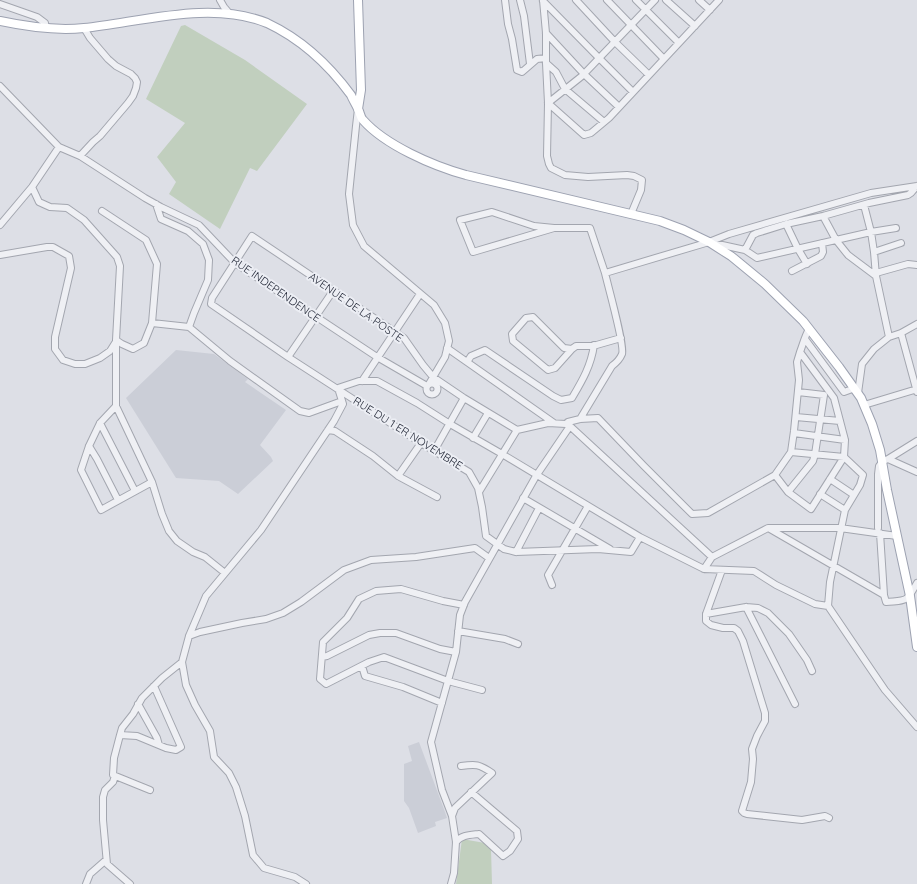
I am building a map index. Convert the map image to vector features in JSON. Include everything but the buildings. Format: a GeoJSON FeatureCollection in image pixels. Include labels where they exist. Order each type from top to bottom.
{"type":"FeatureCollection","features":[{"type":"Feature","properties":{"kind":"main road"},"geometry":{"type":"LineString","coordinates":[[358,0],[361,90],[358,109]]}},
{"type":"Feature","properties":{"kind":"main road"},"geometry":{"type":"LineString","coordinates":[[0,21],[22,26],[46,28],[84,28],[186,13],[230,14],[248,17],[265,23],[285,33],[303,45],[327,66],[345,87],[353,99],[362,118],[380,136],[402,149],[449,170],[660,221],[709,242],[731,256],[765,284],[803,321],[840,366],[864,405],[885,460],[887,490],[910,596],[917,647]]}},
{"type":"Feature","properties":{"kind":"street"},"geometry":{"type":"LineString","coordinates":[[220,0],[230,14]]}},
{"type":"Feature","properties":{"kind":"street"},"geometry":{"type":"LineString","coordinates":[[505,0],[517,70],[522,72],[537,59],[546,60],[556,72],[565,89],[604,122]]}},
{"type":"Feature","properties":{"kind":"street"},"geometry":{"type":"LineString","coordinates":[[520,0],[524,16],[530,64]]}},
{"type":"Feature","properties":{"kind":"street"},"geometry":{"type":"LineString","coordinates":[[542,0],[546,33],[548,164],[551,168],[565,174],[588,177],[634,176],[642,180],[631,214]]}},
{"type":"Feature","properties":{"kind":"street"},"geometry":{"type":"LineString","coordinates":[[542,0],[633,92]]}},
{"type":"Feature","properties":{"kind":"street"},"geometry":{"type":"LineString","coordinates":[[576,0],[615,42],[649,75]]}},
{"type":"Feature","properties":{"kind":"street"},"geometry":{"type":"LineString","coordinates":[[607,0],[664,59]]}},
{"type":"Feature","properties":{"kind":"street"},"geometry":{"type":"LineString","coordinates":[[636,0],[679,43]]}},
{"type":"Feature","properties":{"kind":"street"},"geometry":{"type":"LineString","coordinates":[[548,103],[584,74],[655,0]]}},
{"type":"Feature","properties":{"kind":"street"},"geometry":{"type":"LineString","coordinates":[[666,0],[695,26]]}},
{"type":"Feature","properties":{"kind":"street"},"geometry":{"type":"LineString","coordinates":[[699,0],[710,10]]}},
{"type":"Feature","properties":{"kind":"street"},"geometry":{"type":"LineString","coordinates":[[548,103],[584,135],[591,133],[619,107],[720,0]]}},
{"type":"Feature","properties":{"kind":"street"},"geometry":{"type":"LineString","coordinates":[[0,4],[37,17],[45,23],[46,28]]}},
{"type":"Feature","properties":{"kind":"street"},"geometry":{"type":"LineString","coordinates":[[80,156],[100,136],[128,103],[133,96],[137,82],[132,74],[116,66],[108,59],[90,38],[84,28]]}},
{"type":"Feature","properties":{"kind":"street"},"geometry":{"type":"LineString","coordinates":[[546,33],[584,74],[619,107]]}},
{"type":"Feature","properties":{"kind":"street","name":"RUE INDEPENDENCE"},"geometry":{"type":"LineString","coordinates":[[0,86],[59,147],[80,156],[156,204],[199,224],[235,263],[377,357],[428,385]]}},
{"type":"Feature","properties":{"kind":"street"},"geometry":{"type":"LineString","coordinates":[[358,109],[349,194],[353,225],[364,246],[434,305],[445,323],[449,341],[446,357],[428,385],[426,391],[428,393],[420,405]]}},
{"type":"Feature","properties":{"kind":"street"},"geometry":{"type":"LineString","coordinates":[[0,225],[32,187],[59,147]]}},
{"type":"Feature","properties":{"kind":"street"},"geometry":{"type":"LineString","coordinates":[[745,250],[753,235],[757,232],[908,195],[917,186]]}},
{"type":"Feature","properties":{"kind":"street"},"geometry":{"type":"LineString","coordinates":[[605,273],[709,242],[729,234],[871,193],[917,186]]}},
{"type":"Feature","properties":{"kind":"street"},"geometry":{"type":"LineString","coordinates":[[32,187],[39,202],[50,207],[68,208],[84,220],[116,257],[120,266],[116,340],[116,406],[152,482],[169,531],[177,541],[193,552],[205,557],[225,573]]}},
{"type":"Feature","properties":{"kind":"street"},"geometry":{"type":"LineString","coordinates":[[156,204],[161,219],[188,231],[203,244],[209,260],[208,280],[189,327]]}},
{"type":"Feature","properties":{"kind":"street"},"geometry":{"type":"LineString","coordinates":[[864,205],[871,232],[876,275],[889,337]]}},
{"type":"Feature","properties":{"kind":"street"},"geometry":{"type":"LineString","coordinates":[[102,211],[146,240],[157,264],[152,323],[144,343],[133,349],[116,340]]}},
{"type":"Feature","properties":{"kind":"street"},"geometry":{"type":"LineString","coordinates":[[554,228],[473,252],[460,220],[492,212],[534,226],[554,228],[590,228],[605,273],[621,338],[623,353],[618,362],[612,366],[580,419]]}},
{"type":"Feature","properties":{"kind":"street"},"geometry":{"type":"LineString","coordinates":[[823,216],[836,240],[848,255],[876,275]]}},
{"type":"Feature","properties":{"kind":"street"},"geometry":{"type":"LineString","coordinates":[[786,224],[807,264]]}},
{"type":"Feature","properties":{"kind":"street"},"geometry":{"type":"LineString","coordinates":[[709,242],[745,250],[757,258],[871,232],[896,228]]}},
{"type":"Feature","properties":{"kind":"street","name":"AVENUE DE LA POSTE"},"geometry":{"type":"LineString","coordinates":[[211,304],[212,298],[252,236],[404,338],[433,377],[516,430]]}},
{"type":"Feature","properties":{"kind":"street"},"geometry":{"type":"LineString","coordinates":[[792,272],[821,256],[823,252],[822,243]]}},
{"type":"Feature","properties":{"kind":"street"},"geometry":{"type":"LineString","coordinates":[[874,252],[901,243]]}},
{"type":"Feature","properties":{"kind":"street"},"geometry":{"type":"LineString","coordinates":[[0,255],[53,247],[69,256],[71,268],[55,336],[55,349],[63,360],[75,364],[85,364],[100,358],[110,351],[116,340]]}},
{"type":"Feature","properties":{"kind":"street"},"geometry":{"type":"LineString","coordinates":[[876,275],[908,264],[917,265]]}},
{"type":"Feature","properties":{"kind":"street"},"geometry":{"type":"LineString","coordinates":[[288,356],[333,291]]}},
{"type":"Feature","properties":{"kind":"street"},"geometry":{"type":"LineString","coordinates":[[362,381],[420,294]]}},
{"type":"Feature","properties":{"kind":"street","name":"RUE DU 1 ER NOVEMBRE"},"geometry":{"type":"LineString","coordinates":[[211,304],[421,443],[469,472],[478,488],[486,536],[504,549],[516,552],[598,549],[631,552],[640,537]]}},
{"type":"Feature","properties":{"kind":"street"},"geometry":{"type":"LineString","coordinates":[[572,348],[555,368],[548,370],[514,341],[512,334],[526,318],[533,317],[564,348],[594,345],[621,338]]}},
{"type":"Feature","properties":{"kind":"street"},"geometry":{"type":"LineString","coordinates":[[152,323],[189,327],[230,361],[300,411],[309,413],[342,401]]}},
{"type":"Feature","properties":{"kind":"street"},"geometry":{"type":"LineString","coordinates":[[834,398],[844,392],[856,391],[862,364],[874,349],[889,337],[901,333],[917,324]]}},
{"type":"Feature","properties":{"kind":"street"},"geometry":{"type":"LineString","coordinates":[[451,884],[454,873],[456,842],[452,816],[442,790],[431,742],[456,652],[460,615],[464,605],[523,498],[568,425],[580,419],[598,418],[692,514],[708,513],[775,475],[791,452],[799,380],[797,362],[805,335],[809,329]]}},
{"type":"Feature","properties":{"kind":"street"},"geometry":{"type":"LineString","coordinates":[[864,405],[917,390],[901,333]]}},
{"type":"Feature","properties":{"kind":"street"},"geometry":{"type":"LineString","coordinates":[[805,339],[844,392]]}},
{"type":"Feature","properties":{"kind":"street"},"geometry":{"type":"LineString","coordinates":[[467,362],[471,356],[485,350],[561,400],[572,398],[586,374],[593,355],[594,345]]}},
{"type":"Feature","properties":{"kind":"street"},"geometry":{"type":"LineString","coordinates":[[447,348],[554,423]]}},
{"type":"Feature","properties":{"kind":"street"},"geometry":{"type":"LineString","coordinates":[[775,475],[788,492],[811,509],[844,457],[845,440],[834,398],[800,352]]}},
{"type":"Feature","properties":{"kind":"street"},"geometry":{"type":"LineString","coordinates":[[306,884],[295,877],[264,868],[253,855],[245,816],[236,787],[229,773],[214,757],[210,731],[186,684],[182,662],[188,636],[206,596],[261,530],[328,430],[343,404],[338,388],[359,381],[377,381],[420,405],[536,476],[640,537],[704,569],[754,571],[776,585],[815,604],[828,606]]}},
{"type":"Feature","properties":{"kind":"street"},"geometry":{"type":"LineString","coordinates":[[428,385],[434,384],[437,387],[437,390],[433,394],[428,393]]}},
{"type":"Feature","properties":{"kind":"street"},"geometry":{"type":"LineString","coordinates":[[788,492],[813,461],[824,395],[798,392]]}},
{"type":"Feature","properties":{"kind":"street"},"geometry":{"type":"LineString","coordinates":[[434,451],[464,398]]}},
{"type":"Feature","properties":{"kind":"street"},"geometry":{"type":"LineString","coordinates":[[116,406],[100,423],[80,470],[101,510],[152,482]]}},
{"type":"Feature","properties":{"kind":"street"},"geometry":{"type":"LineString","coordinates":[[473,438],[488,413]]}},
{"type":"Feature","properties":{"kind":"street"},"geometry":{"type":"LineString","coordinates":[[796,417],[840,421]]}},
{"type":"Feature","properties":{"kind":"street"},"geometry":{"type":"LineString","coordinates":[[100,423],[135,491]]}},
{"type":"Feature","properties":{"kind":"street"},"geometry":{"type":"LineString","coordinates":[[479,492],[516,430],[548,423],[568,425],[712,557]]}},
{"type":"Feature","properties":{"kind":"street"},"geometry":{"type":"LineString","coordinates":[[328,430],[335,431],[373,456],[398,476],[438,497]]}},
{"type":"Feature","properties":{"kind":"street"},"geometry":{"type":"LineString","coordinates":[[794,433],[845,440]]}},
{"type":"Feature","properties":{"kind":"street"},"geometry":{"type":"LineString","coordinates":[[917,441],[885,460],[879,466],[878,474],[879,531],[884,595],[886,602],[904,600],[910,596],[917,583]]}},
{"type":"Feature","properties":{"kind":"street"},"geometry":{"type":"LineString","coordinates":[[398,476],[421,443]]}},
{"type":"Feature","properties":{"kind":"street"},"geometry":{"type":"LineString","coordinates":[[89,446],[98,459],[118,500]]}},
{"type":"Feature","properties":{"kind":"street"},"geometry":{"type":"LineString","coordinates":[[791,452],[844,457],[863,475],[860,484],[845,510],[830,582],[828,606],[886,690],[917,727]]}},
{"type":"Feature","properties":{"kind":"street"},"geometry":{"type":"LineString","coordinates":[[885,460],[917,472]]}},
{"type":"Feature","properties":{"kind":"street"},"geometry":{"type":"LineString","coordinates":[[830,479],[854,495]]}},
{"type":"Feature","properties":{"kind":"street"},"geometry":{"type":"LineString","coordinates":[[820,494],[845,510]]}},
{"type":"Feature","properties":{"kind":"street"},"geometry":{"type":"LineString","coordinates":[[523,498],[612,551]]}},
{"type":"Feature","properties":{"kind":"street"},"geometry":{"type":"LineString","coordinates":[[552,585],[548,575],[588,506]]}},
{"type":"Feature","properties":{"kind":"street"},"geometry":{"type":"LineString","coordinates":[[516,552],[539,508]]}},
{"type":"Feature","properties":{"kind":"street"},"geometry":{"type":"LineString","coordinates":[[768,528],[884,595]]}},
{"type":"Feature","properties":{"kind":"street"},"geometry":{"type":"LineString","coordinates":[[704,569],[712,557],[768,528],[842,528],[879,531],[897,536]]}},
{"type":"Feature","properties":{"kind":"street"},"geometry":{"type":"LineString","coordinates":[[188,636],[200,632],[266,619],[283,613],[301,602],[344,570],[371,560],[416,557],[476,548],[490,558]]}},
{"type":"Feature","properties":{"kind":"street"},"geometry":{"type":"LineString","coordinates":[[722,570],[706,614],[706,621],[711,625],[723,628],[734,628],[738,631],[743,641],[765,713],[765,721],[752,749],[753,759],[751,782],[742,811],[747,814],[802,820],[825,816],[829,818]]}},
{"type":"Feature","properties":{"kind":"street"},"geometry":{"type":"LineString","coordinates":[[464,605],[443,601],[401,589],[376,591],[359,600],[347,618],[323,642],[320,679],[326,684],[384,657],[448,681],[482,690]]}},
{"type":"Feature","properties":{"kind":"street"},"geometry":{"type":"LineString","coordinates":[[706,614],[746,606],[758,608],[768,613],[789,634],[807,660],[812,672]]}},
{"type":"Feature","properties":{"kind":"street"},"geometry":{"type":"LineString","coordinates":[[746,606],[795,704]]}},
{"type":"Feature","properties":{"kind":"street"},"geometry":{"type":"LineString","coordinates":[[458,631],[505,639],[518,644]]}},
{"type":"Feature","properties":{"kind":"street"},"geometry":{"type":"LineString","coordinates":[[322,657],[327,656],[368,635],[380,633],[396,633],[440,649],[456,652]]}},
{"type":"Feature","properties":{"kind":"street"},"geometry":{"type":"LineString","coordinates":[[130,884],[107,864],[103,820],[103,797],[105,790],[113,782],[115,776],[113,775],[114,758],[122,728],[142,698],[162,678],[182,662]]}},
{"type":"Feature","properties":{"kind":"street"},"geometry":{"type":"LineString","coordinates":[[362,666],[365,676],[403,687],[442,703]]}},
{"type":"Feature","properties":{"kind":"street"},"geometry":{"type":"LineString","coordinates":[[120,735],[137,736],[176,750],[181,747],[154,686]]}},
{"type":"Feature","properties":{"kind":"street"},"geometry":{"type":"LineString","coordinates":[[138,704],[157,738],[159,745]]}},
{"type":"Feature","properties":{"kind":"street"},"geometry":{"type":"LineString","coordinates":[[452,816],[455,808],[492,773],[475,764],[461,766]]}},
{"type":"Feature","properties":{"kind":"street"},"geometry":{"type":"LineString","coordinates":[[115,776],[150,790]]}},
{"type":"Feature","properties":{"kind":"street"},"geometry":{"type":"LineString","coordinates":[[456,842],[459,838],[466,835],[479,834],[503,856],[510,851],[518,839],[517,831],[471,792]]}},
{"type":"Feature","properties":{"kind":"street"},"geometry":{"type":"LineString","coordinates":[[86,884],[90,874],[106,860]]}},
{"type":"Feature","properties":{"kind":"shaded area"},"geometry":{"type":"Polygon","coordinates":[[[176,350],[214,354],[248,379],[245,382],[286,410],[260,445],[273,461],[238,494],[219,481],[176,478],[126,398],[176,350]]]}},
{"type":"Feature","properties":{"kind":"shaded area"},"geometry":{"type":"Polygon","coordinates":[[[419,742],[447,818],[435,822],[436,826],[418,833],[409,808],[404,801],[404,764],[412,761],[408,746],[419,742]]]}},
{"type":"Feature","properties":{"kind":"green space"},"geometry":{"type":"Polygon","coordinates":[[[185,25],[245,60],[307,104],[257,171],[250,168],[220,229],[169,194],[176,182],[157,157],[185,123],[146,99],[181,26],[185,25]]]}},
{"type":"Feature","properties":{"kind":"green space"},"geometry":{"type":"Polygon","coordinates":[[[462,839],[485,843],[491,849],[492,884],[456,884],[462,839]]]}}]}
